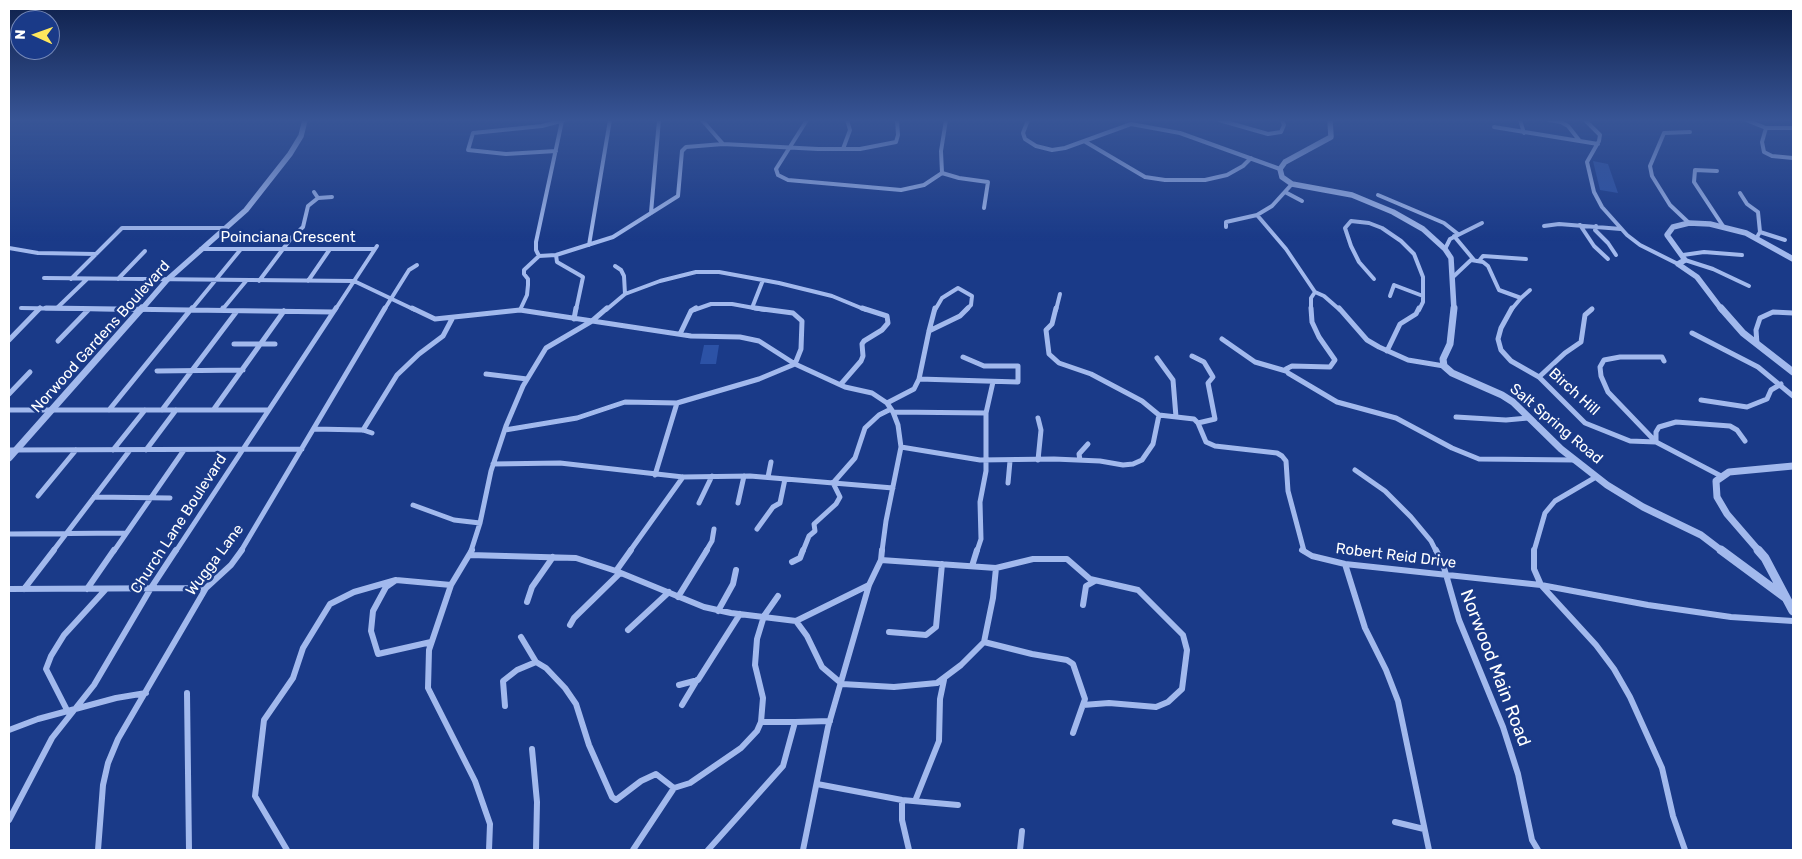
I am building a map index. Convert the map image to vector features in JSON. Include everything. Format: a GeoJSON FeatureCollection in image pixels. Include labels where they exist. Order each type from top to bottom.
{"type":"FeatureCollection","features":[{"type":"Feature","properties":{"kind":"street","name":"Norwood Gardens Boulevard"},"geometry":{"type":"LineString","coordinates":[[9,458],[12,450],[51,410],[139,309],[167,280],[246,210],[285,160]]}},
{"type":"Feature","properties":{"kind":"street"},"geometry":{"type":"LineString","coordinates":[[539,256],[536,250],[536,242],[554,160]]}},
{"type":"Feature","properties":{"kind":"street"},"geometry":{"type":"LineString","coordinates":[[589,244],[603,160]]}},
{"type":"Feature","properties":{"kind":"street"},"geometry":{"type":"LineString","coordinates":[[651,213],[656,160]]}},
{"type":"Feature","properties":{"kind":"street"},"geometry":{"type":"LineString","coordinates":[[520,310],[527,296],[528,279],[524,274],[524,270],[539,256],[556,255],[613,236],[678,196],[681,160]]}},
{"type":"Feature","properties":{"kind":"street"},"geometry":{"type":"LineString","coordinates":[[781,160],[776,169],[778,175],[788,180],[901,190],[924,184],[942,173],[959,178],[988,182],[984,208]]}},
{"type":"Feature","properties":{"kind":"street"},"geometry":{"type":"LineString","coordinates":[[941,160],[942,173]]}},
{"type":"Feature","properties":{"kind":"street"},"geometry":{"type":"LineString","coordinates":[[1116,160],[1144,177],[1165,180],[1205,180],[1228,175],[1249,160]]}},
{"type":"Feature","properties":{"kind":"street"},"geometry":{"type":"LineString","coordinates":[[1257,160],[1280,169]]}},
{"type":"Feature","properties":{"kind":"street"},"geometry":{"type":"LineString","coordinates":[[1280,169],[1290,160]]}},
{"type":"Feature","properties":{"kind":"street"},"geometry":{"type":"LineString","coordinates":[[1588,160],[1589,174],[1597,199],[1609,216],[1640,245],[1678,264],[1697,277],[1724,313],[1793,372]]}},
{"type":"Feature","properties":{"kind":"street"},"geometry":{"type":"LineString","coordinates":[[1653,160],[1650,166],[1652,176],[1670,206],[1689,222]]}},
{"type":"Feature","properties":{"kind":"street"},"geometry":{"type":"LineString","coordinates":[[1257,214],[1286,249],[1315,292],[1324,296],[1338,308],[1367,340],[1387,352],[1408,360],[1444,366],[1443,359],[1450,344],[1454,320],[1451,258],[1445,249],[1423,228],[1394,212],[1352,195],[1292,184],[1282,176],[1280,169]]}},
{"type":"Feature","properties":{"kind":"street"},"geometry":{"type":"LineString","coordinates":[[1717,171],[1695,170],[1694,182],[1723,226]]}},
{"type":"Feature","properties":{"kind":"street"},"geometry":{"type":"LineString","coordinates":[[1226,227],[1226,222],[1257,214],[1272,206],[1292,184]]}},
{"type":"Feature","properties":{"kind":"street"},"geometry":{"type":"LineString","coordinates":[[314,192],[318,198]]}},
{"type":"Feature","properties":{"kind":"street"},"geometry":{"type":"LineString","coordinates":[[1286,192],[1302,200]]}},
{"type":"Feature","properties":{"kind":"street"},"geometry":{"type":"LineString","coordinates":[[1740,193],[1747,204],[1758,212],[1758,234]]}},
{"type":"Feature","properties":{"kind":"street"},"geometry":{"type":"LineString","coordinates":[[1378,195],[1444,223],[1477,260],[1488,266],[1499,290],[1521,298],[1530,290]]}},
{"type":"Feature","properties":{"kind":"street"},"geometry":{"type":"LineString","coordinates":[[260,281],[292,237],[303,227],[308,206],[318,198],[332,197]]}},
{"type":"Feature","properties":{"kind":"street"},"geometry":{"type":"LineString","coordinates":[[1374,279],[1359,262],[1351,246],[1345,228],[1351,222],[1369,223],[1382,228],[1408,247],[1414,254],[1423,277],[1423,302],[1416,314],[1400,324],[1387,352]]}},
{"type":"Feature","properties":{"kind":"street"},"geometry":{"type":"LineString","coordinates":[[1749,286],[1684,257],[1667,236],[1673,227],[1689,222],[1723,226],[1785,240]]}},
{"type":"Feature","properties":{"kind":"street"},"geometry":{"type":"LineString","coordinates":[[1445,249],[1450,239],[1482,223]]}},
{"type":"Feature","properties":{"kind":"street"},"geometry":{"type":"LineString","coordinates":[[1544,226],[1559,224],[1621,228]]}},
{"type":"Feature","properties":{"kind":"street"},"geometry":{"type":"LineString","coordinates":[[1580,225],[1594,246],[1608,259]]}},
{"type":"Feature","properties":{"kind":"street"},"geometry":{"type":"LineString","coordinates":[[1596,226],[1595,230],[1608,243],[1616,255]]}},
{"type":"Feature","properties":{"kind":"street"},"geometry":{"type":"LineString","coordinates":[[71,279],[122,228],[227,228]]}},
{"type":"Feature","properties":{"kind":"street"},"geometry":{"type":"LineString","coordinates":[[1758,234],[1793,259]]}},
{"type":"Feature","properties":{"kind":"street","name":"Poinciana Crescent"},"geometry":{"type":"LineString","coordinates":[[201,249],[376,247]]}},
{"type":"Feature","properties":{"kind":"street","name":"Church Lane Boulevard"},"geometry":{"type":"LineString","coordinates":[[9,820],[52,738],[71,711],[94,686],[151,588],[376,247]]}},
{"type":"Feature","properties":{"kind":"street"},"geometry":{"type":"LineString","coordinates":[[9,248],[38,253],[96,254]]}},
{"type":"Feature","properties":{"kind":"street"},"geometry":{"type":"LineString","coordinates":[[109,410],[241,249]]}},
{"type":"Feature","properties":{"kind":"street"},"geometry":{"type":"LineString","coordinates":[[308,281],[330,249]]}},
{"type":"Feature","properties":{"kind":"street"},"geometry":{"type":"LineString","coordinates":[[118,279],[146,251]]}},
{"type":"Feature","properties":{"kind":"street"},"geometry":{"type":"LineString","coordinates":[[1678,264],[1684,257],[1704,252],[1742,255]]}},
{"type":"Feature","properties":{"kind":"street"},"geometry":{"type":"LineString","coordinates":[[556,255],[558,262],[583,277],[574,319]]}},
{"type":"Feature","properties":{"kind":"street"},"geometry":{"type":"LineString","coordinates":[[1453,277],[1471,260],[1477,260],[1483,256],[1526,259]]}},
{"type":"Feature","properties":{"kind":"street","name":"Wugga Lane"},"geometry":{"type":"LineString","coordinates":[[98,850],[104,785],[108,763],[118,739],[206,588],[231,565],[241,551],[409,270],[417,265]]}},
{"type":"Feature","properties":{"kind":"street"},"geometry":{"type":"LineString","coordinates":[[616,266],[624,276],[625,294]]}},
{"type":"Feature","properties":{"kind":"street"},"geometry":{"type":"LineString","coordinates":[[489,850],[490,824],[475,781],[428,688],[429,650],[451,585],[470,554],[505,430],[527,379],[546,348],[592,321],[625,294],[660,281],[696,272],[719,272],[832,296],[854,306],[887,316],[888,323],[882,330],[864,341],[862,344],[863,356],[861,361],[841,384]]}},
{"type":"Feature","properties":{"kind":"street"},"geometry":{"type":"LineString","coordinates":[[1721,273],[1732,274]]}},
{"type":"Feature","properties":{"kind":"street"},"geometry":{"type":"LineString","coordinates":[[44,278],[354,281],[435,319],[452,319],[520,310],[680,334],[740,337],[759,341],[794,364],[841,384],[872,393],[887,403],[898,425],[901,447],[881,560],[869,585],[830,721],[803,850]]}},
{"type":"Feature","properties":{"kind":"street"},"geometry":{"type":"LineString","coordinates":[[57,308],[87,279]]}},
{"type":"Feature","properties":{"kind":"street"},"geometry":{"type":"LineString","coordinates":[[752,308],[763,280]]}},
{"type":"Feature","properties":{"kind":"street"},"geometry":{"type":"LineString","coordinates":[[222,310],[246,281]]}},
{"type":"Feature","properties":{"kind":"street"},"geometry":{"type":"LineString","coordinates":[[1390,296],[1394,285],[1423,296]]}},
{"type":"Feature","properties":{"kind":"street"},"geometry":{"type":"LineString","coordinates":[[887,403],[914,389],[919,379],[923,354],[933,312],[942,298],[958,288],[972,296],[971,305],[960,316],[929,330]]}},
{"type":"Feature","properties":{"kind":"street"},"geometry":{"type":"LineString","coordinates":[[1286,371],[1286,369],[1292,366],[1330,367],[1336,360],[1319,337],[1312,322],[1311,298],[1315,292]]}},
{"type":"Feature","properties":{"kind":"street"},"geometry":{"type":"LineString","coordinates":[[1060,294],[1052,324],[1046,330],[1049,354],[1059,363],[1091,374],[1142,401],[1159,414],[1194,419],[1198,423],[1215,419],[1208,383],[1213,377],[1204,362],[1192,356]]}},
{"type":"Feature","properties":{"kind":"street","name":"Birch Hill"},"geometry":{"type":"LineString","coordinates":[[1521,298],[1509,312],[1498,339],[1501,350],[1511,361],[1539,377],[1558,399],[1586,423],[1630,441],[1656,442],[1721,476]]}},
{"type":"Feature","properties":{"kind":"street"},"geometry":{"type":"LineString","coordinates":[[505,430],[577,418],[625,402],[678,403],[759,379],[794,364],[801,349],[802,321],[793,313],[732,304],[698,307],[691,311],[680,334]]}},
{"type":"Feature","properties":{"kind":"street"},"geometry":{"type":"LineString","coordinates":[[22,308],[333,312]]}},
{"type":"Feature","properties":{"kind":"street"},"geometry":{"type":"LineString","coordinates":[[9,339],[40,308]]}},
{"type":"Feature","properties":{"kind":"street"},"geometry":{"type":"LineString","coordinates":[[58,341],[88,309]]}},
{"type":"Feature","properties":{"kind":"street"},"geometry":{"type":"LineString","coordinates":[[1539,377],[1565,353],[1581,342],[1586,316],[1592,309]]}},
{"type":"Feature","properties":{"kind":"street"},"geometry":{"type":"LineString","coordinates":[[162,410],[237,310]]}},
{"type":"Feature","properties":{"kind":"street"},"geometry":{"type":"LineString","coordinates":[[214,409],[284,311]]}},
{"type":"Feature","properties":{"kind":"street"},"geometry":{"type":"LineString","coordinates":[[1758,344],[1756,330],[1760,318],[1773,312],[1793,313]]}},
{"type":"Feature","properties":{"kind":"street"},"geometry":{"type":"LineString","coordinates":[[363,430],[396,375],[419,354],[444,336],[452,319]]}},
{"type":"Feature","properties":{"kind":"street"},"geometry":{"type":"LineString","coordinates":[[1692,333],[1758,366],[1793,396]]}},
{"type":"Feature","properties":{"kind":"street"},"geometry":{"type":"LineString","coordinates":[[1222,339],[1255,362],[1286,371],[1337,402],[1396,418],[1424,431],[1452,448],[1479,459],[1575,460]]}},
{"type":"Feature","properties":{"kind":"street"},"geometry":{"type":"LineString","coordinates":[[234,344],[276,344]]}},
{"type":"Feature","properties":{"kind":"street"},"geometry":{"type":"LineString","coordinates":[[1656,442],[1608,392],[1601,376],[1600,367],[1604,360],[1620,356],[1662,357],[1664,361]]}},
{"type":"Feature","properties":{"kind":"street"},"geometry":{"type":"LineString","coordinates":[[919,379],[1018,382],[1018,366],[984,366],[963,357]]}},
{"type":"Feature","properties":{"kind":"street"},"geometry":{"type":"LineString","coordinates":[[1157,358],[1173,380],[1176,417]]}},
{"type":"Feature","properties":{"kind":"street","name":"Salt Spring Road"},"geometry":{"type":"LineString","coordinates":[[1444,366],[1452,373],[1502,395],[1513,402],[1528,418],[1596,477],[1626,498],[1701,535],[1786,598],[1793,611]]}},
{"type":"Feature","properties":{"kind":"street"},"geometry":{"type":"LineString","coordinates":[[157,371],[243,370]]}},
{"type":"Feature","properties":{"kind":"street"},"geometry":{"type":"LineString","coordinates":[[9,394],[30,372]]}},
{"type":"Feature","properties":{"kind":"street"},"geometry":{"type":"LineString","coordinates":[[486,374],[527,379]]}},
{"type":"Feature","properties":{"kind":"street"},"geometry":{"type":"LineString","coordinates":[[972,566],[981,539],[980,502],[986,471],[986,413],[993,382]]}},
{"type":"Feature","properties":{"kind":"street"},"geometry":{"type":"LineString","coordinates":[[1702,400],[1746,407],[1767,399],[1771,390],[1781,384]]}},
{"type":"Feature","properties":{"kind":"street"},"geometry":{"type":"LineString","coordinates":[[655,475],[678,403]]}},
{"type":"Feature","properties":{"kind":"street"},"geometry":{"type":"LineString","coordinates":[[9,410],[268,410]]}},
{"type":"Feature","properties":{"kind":"street"},"geometry":{"type":"LineString","coordinates":[[113,450],[145,410]]}},
{"type":"Feature","properties":{"kind":"street"},"geometry":{"type":"LineString","coordinates":[[146,450],[176,410]]}},
{"type":"Feature","properties":{"kind":"street"},"geometry":{"type":"LineString","coordinates":[[833,483],[855,458],[865,428],[870,422],[892,410],[986,413]]}},
{"type":"Feature","properties":{"kind":"street"},"geometry":{"type":"LineString","coordinates":[[901,447],[986,460],[1080,460],[1123,465],[1133,464],[1142,460],[1153,444],[1159,414]]}},
{"type":"Feature","properties":{"kind":"street"},"geometry":{"type":"LineString","coordinates":[[1456,417],[1506,420],[1528,418]]}},
{"type":"Feature","properties":{"kind":"street"},"geometry":{"type":"LineString","coordinates":[[1038,418],[1041,430],[1038,443],[1038,460]]}},
{"type":"Feature","properties":{"kind":"street"},"geometry":{"type":"LineString","coordinates":[[1656,442],[1656,432],[1659,428],[1676,422],[1730,426],[1737,430],[1745,441]]}},
{"type":"Feature","properties":{"kind":"street","name":"Robert Reid Drive"},"geometry":{"type":"LineString","coordinates":[[1198,423],[1206,442],[1215,446],[1277,453],[1282,456],[1286,461],[1294,519],[1302,550],[1312,556],[1345,564],[1541,585],[1648,606],[1732,617],[1793,621]]}},
{"type":"Feature","properties":{"kind":"street"},"geometry":{"type":"LineString","coordinates":[[314,429],[363,430],[372,433]]}},
{"type":"Feature","properties":{"kind":"street"},"geometry":{"type":"LineString","coordinates":[[1080,460],[1078,456],[1081,450],[1088,444]]}},
{"type":"Feature","properties":{"kind":"street"},"geometry":{"type":"LineString","coordinates":[[12,450],[302,449]]}},
{"type":"Feature","properties":{"kind":"street"},"geometry":{"type":"LineString","coordinates":[[38,496],[76,450]]}},
{"type":"Feature","properties":{"kind":"street"},"geometry":{"type":"LineString","coordinates":[[24,589],[130,450]]}},
{"type":"Feature","properties":{"kind":"street"},"geometry":{"type":"LineString","coordinates":[[87,589],[184,450]]}},
{"type":"Feature","properties":{"kind":"street"},"geometry":{"type":"LineString","coordinates":[[1008,483],[1010,461]]}},
{"type":"Feature","properties":{"kind":"street"},"geometry":{"type":"LineString","coordinates":[[768,478],[771,462]]}},
{"type":"Feature","properties":{"kind":"street"},"geometry":{"type":"LineString","coordinates":[[494,464],[560,463],[655,475],[785,478],[893,488]]}},
{"type":"Feature","properties":{"kind":"street"},"geometry":{"type":"LineString","coordinates":[[1786,598],[1765,558],[1727,514],[1716,497],[1716,481],[1729,472],[1793,466]]}},
{"type":"Feature","properties":{"kind":"street","name":"Norwood Main Road"},"geometry":{"type":"LineString","coordinates":[[1355,470],[1385,491],[1412,517],[1431,541],[1443,564],[1459,620],[1503,727],[1518,774],[1532,840],[1538,850]]}},
{"type":"Feature","properties":{"kind":"street"},"geometry":{"type":"LineString","coordinates":[[699,504],[712,476]]}},
{"type":"Feature","properties":{"kind":"street"},"geometry":{"type":"LineString","coordinates":[[738,503],[744,476]]}},
{"type":"Feature","properties":{"kind":"street"},"geometry":{"type":"LineString","coordinates":[[570,625],[574,618],[618,572],[683,477]]}},
{"type":"Feature","properties":{"kind":"street"},"geometry":{"type":"LineString","coordinates":[[1596,477],[1555,502],[1545,513],[1534,547],[1534,569],[1541,585],[1596,645],[1614,669],[1630,697],[1662,768],[1672,816],[1685,850]]}},
{"type":"Feature","properties":{"kind":"street"},"geometry":{"type":"LineString","coordinates":[[757,529],[773,507],[780,503],[785,478]]}},
{"type":"Feature","properties":{"kind":"street"},"geometry":{"type":"LineString","coordinates":[[792,562],[800,558],[809,536],[815,531],[814,524],[836,504],[840,496],[833,483]]}},
{"type":"Feature","properties":{"kind":"street"},"geometry":{"type":"LineString","coordinates":[[94,497],[170,498]]}},
{"type":"Feature","properties":{"kind":"street"},"geometry":{"type":"LineString","coordinates":[[413,505],[454,520],[480,523]]}},
{"type":"Feature","properties":{"kind":"street"},"geometry":{"type":"LineString","coordinates":[[678,597],[712,541],[714,529]]}},
{"type":"Feature","properties":{"kind":"street"},"geometry":{"type":"LineString","coordinates":[[9,534],[126,533]]}},
{"type":"Feature","properties":{"kind":"street"},"geometry":{"type":"LineString","coordinates":[[470,554],[576,558],[618,572],[718,611],[796,621],[869,585]]}},
{"type":"Feature","properties":{"kind":"street"},"geometry":{"type":"LineString","coordinates":[[527,602],[532,587],[553,557]]}},
{"type":"Feature","properties":{"kind":"street"},"geometry":{"type":"LineString","coordinates":[[881,560],[996,568],[1014,562],[1033,559],[1067,559],[1084,575],[1095,581],[1138,590],[1183,635],[1187,650],[1182,689],[1168,702],[1156,707],[1109,703],[1084,705]]}},
{"type":"Feature","properties":{"kind":"street"},"geometry":{"type":"LineString","coordinates":[[889,632],[926,635],[936,627],[942,564]]}},
{"type":"Feature","properties":{"kind":"street"},"geometry":{"type":"LineString","coordinates":[[1345,564],[1365,628],[1386,670],[1398,701],[1429,850]]}},
{"type":"Feature","properties":{"kind":"street"},"geometry":{"type":"LineString","coordinates":[[796,621],[807,636],[822,667],[842,684],[894,687],[937,684],[944,680],[984,642],[993,598],[996,568]]}},
{"type":"Feature","properties":{"kind":"street"},"geometry":{"type":"LineString","coordinates":[[718,611],[733,584],[736,570]]}},
{"type":"Feature","properties":{"kind":"street"},"geometry":{"type":"LineString","coordinates":[[287,850],[255,796],[264,720],[293,678],[303,648],[320,617],[330,604],[354,592],[396,580],[451,585]]}},
{"type":"Feature","properties":{"kind":"street"},"geometry":{"type":"LineString","coordinates":[[396,580],[386,587],[373,611],[371,631],[378,654],[432,642]]}},
{"type":"Feature","properties":{"kind":"street"},"geometry":{"type":"LineString","coordinates":[[1083,605],[1086,586],[1095,581]]}},
{"type":"Feature","properties":{"kind":"street"},"geometry":{"type":"LineString","coordinates":[[71,711],[46,669],[51,656],[64,635],[83,616],[106,588]]}},
{"type":"Feature","properties":{"kind":"street"},"geometry":{"type":"LineString","coordinates":[[9,589],[206,588]]}},
{"type":"Feature","properties":{"kind":"street"},"geometry":{"type":"LineString","coordinates":[[628,630],[669,592]]}},
{"type":"Feature","properties":{"kind":"street"},"geometry":{"type":"LineString","coordinates":[[633,850],[674,788],[690,783],[741,748],[757,731],[761,722],[763,698],[755,665],[757,640],[764,616],[778,596]]}},
{"type":"Feature","properties":{"kind":"street"},"geometry":{"type":"LineString","coordinates":[[682,705],[740,614]]}},
{"type":"Feature","properties":{"kind":"street"},"geometry":{"type":"LineString","coordinates":[[521,637],[536,662],[546,668],[565,688],[576,704],[589,745],[612,798],[616,800],[641,781],[656,774],[674,788]]}},
{"type":"Feature","properties":{"kind":"street"},"geometry":{"type":"LineString","coordinates":[[984,642],[1069,660],[1074,666],[1085,699],[1073,733]]}},
{"type":"Feature","properties":{"kind":"street"},"geometry":{"type":"LineString","coordinates":[[505,706],[503,681],[518,670],[536,662]]}},
{"type":"Feature","properties":{"kind":"street"},"geometry":{"type":"LineString","coordinates":[[679,685],[698,680]]}},
{"type":"Feature","properties":{"kind":"street"},"geometry":{"type":"LineString","coordinates":[[916,801],[939,741],[940,700],[944,680]]}},
{"type":"Feature","properties":{"kind":"street"},"geometry":{"type":"LineString","coordinates":[[9,730],[38,719],[116,698],[146,693]]}},
{"type":"Feature","properties":{"kind":"street"},"geometry":{"type":"LineString","coordinates":[[186,693],[189,850]]}},
{"type":"Feature","properties":{"kind":"street"},"geometry":{"type":"LineString","coordinates":[[761,722],[830,721]]}},
{"type":"Feature","properties":{"kind":"street"},"geometry":{"type":"LineString","coordinates":[[708,850],[783,766],[795,722]]}},
{"type":"Feature","properties":{"kind":"street"},"geometry":{"type":"LineString","coordinates":[[532,749],[537,802],[536,850]]}},
{"type":"Feature","properties":{"kind":"street"},"geometry":{"type":"LineString","coordinates":[[817,784],[902,800],[958,805]]}},
{"type":"Feature","properties":{"kind":"street"},"geometry":{"type":"LineString","coordinates":[[902,800],[902,820],[909,850]]}},
{"type":"Feature","properties":{"kind":"street"},"geometry":{"type":"LineString","coordinates":[[1395,822],[1424,829]]}},
{"type":"Feature","properties":{"kind":"street"},"geometry":{"type":"LineString","coordinates":[[1020,850],[1022,831]]}},
{"type":"Feature","properties":{"kind":"shaded area"},"geometry":{"type":"Polygon","coordinates":[[[1593,161],[1608,164],[1618,193],[1600,190],[1593,161]]]}},
{"type":"Feature","properties":{"kind":"shaded area"},"geometry":{"type":"Polygon","coordinates":[[[704,345],[719,345],[716,364],[700,364],[704,345]]]}}]}
